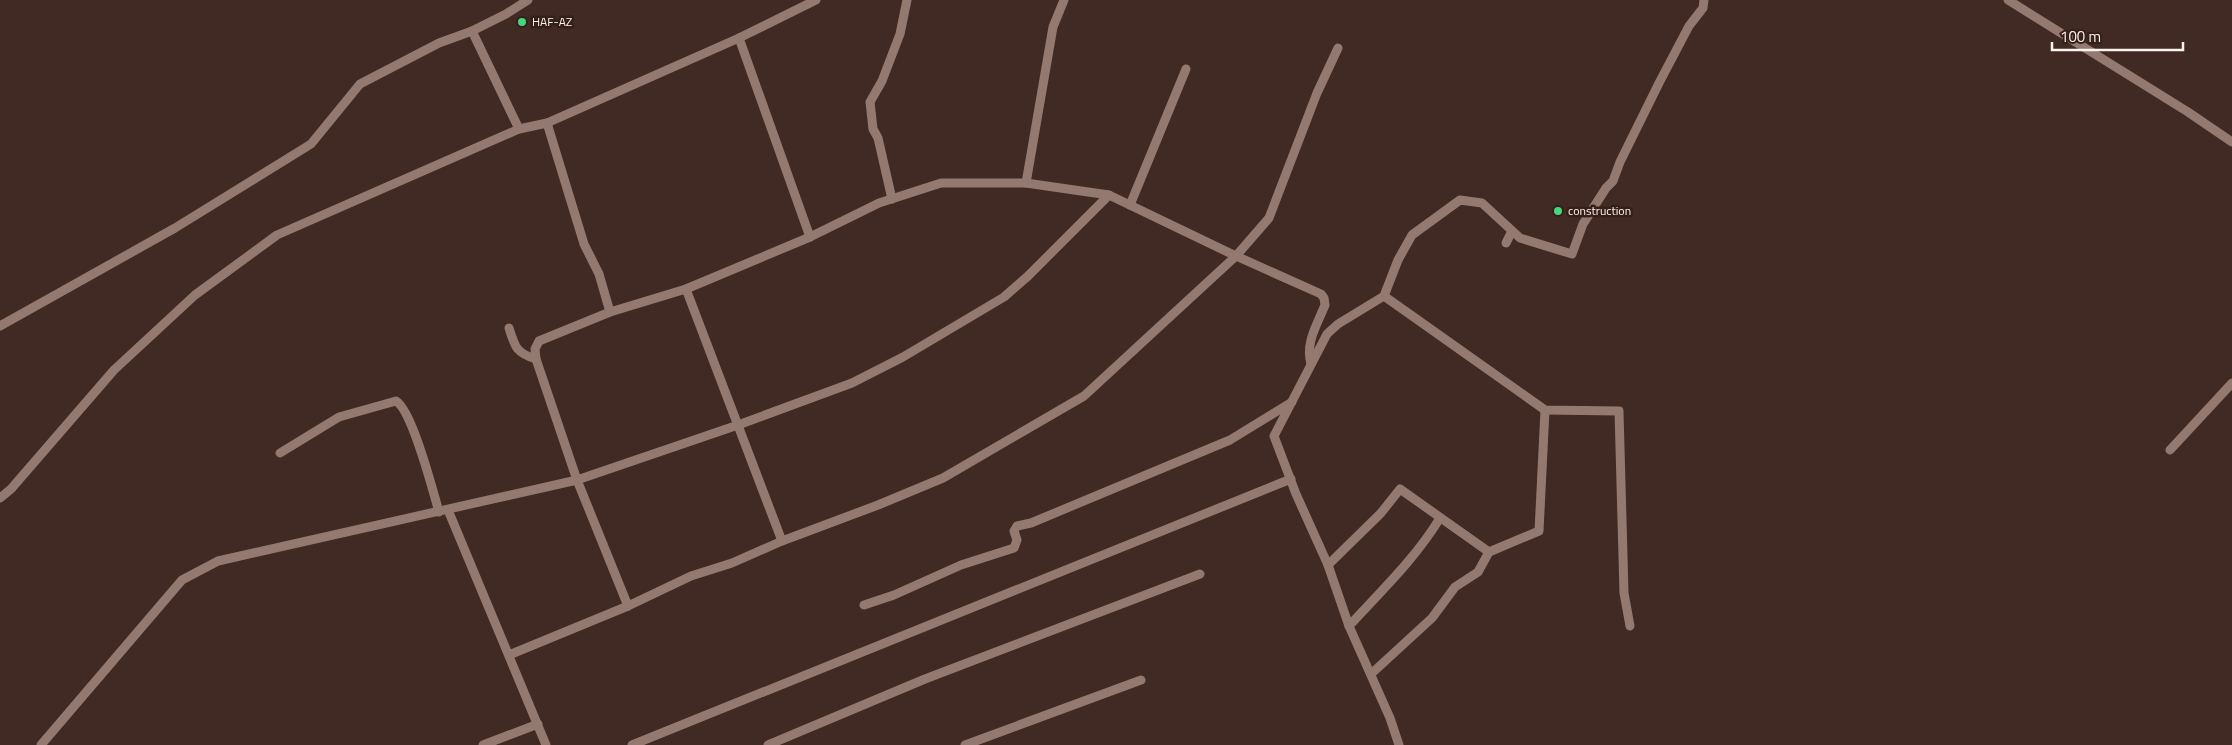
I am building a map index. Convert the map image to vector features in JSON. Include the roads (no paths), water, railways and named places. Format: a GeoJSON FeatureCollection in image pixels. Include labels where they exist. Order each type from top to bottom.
{"type":"FeatureCollection","features":[{"type":"Feature","properties":{"kind":"street"},"geometry":{"type":"LineString","coordinates":[[0,326],[174,228],[311,144],[360,84],[439,43],[472,31],[506,14],[528,0]]}},
{"type":"Feature","properties":{"kind":"street"},"geometry":{"type":"LineString","coordinates":[[0,498],[12,489],[114,370],[195,295],[277,235],[519,129],[547,123],[739,38],[816,0]]}},
{"type":"Feature","properties":{"kind":"street"},"geometry":{"type":"LineString","coordinates":[[892,199],[878,138],[873,129],[870,102],[882,81],[900,34],[907,0]]}},
{"type":"Feature","properties":{"kind":"street"},"geometry":{"type":"LineString","coordinates":[[1026,183],[1053,27],[1064,0]]}},
{"type":"Feature","properties":{"kind":"street"},"geometry":{"type":"LineString","coordinates":[[1399,745],[1390,718],[1349,626],[1328,565],[1274,436],[1327,334],[1338,324],[1384,296],[1398,260],[1412,235],[1460,200],[1482,202],[1520,238],[1572,254],[1582,224],[1606,188],[1613,181],[1620,162],[1659,83],[1690,26],[1703,8],[1704,0]]}},
{"type":"Feature","properties":{"kind":"street"},"geometry":{"type":"LineString","coordinates":[[2008,0],[2188,112],[2232,142]]}},
{"type":"Feature","properties":{"kind":"street"},"geometry":{"type":"LineString","coordinates":[[472,31],[519,129]]}},
{"type":"Feature","properties":{"kind":"street"},"geometry":{"type":"LineString","coordinates":[[739,38],[810,237]]}},
{"type":"Feature","properties":{"kind":"street"},"geometry":{"type":"LineString","coordinates":[[509,655],[628,606],[691,576],[732,563],[782,541],[943,478],[1084,396],[1236,256],[1269,218],[1317,93],[1338,48]]}},
{"type":"Feature","properties":{"kind":"street"},"geometry":{"type":"LineString","coordinates":[[1130,205],[1186,69]]}},
{"type":"Feature","properties":{"kind":"street"},"geometry":{"type":"LineString","coordinates":[[547,123],[584,244],[598,274],[610,312]]}},
{"type":"Feature","properties":{"kind":"street"},"geometry":{"type":"LineString","coordinates":[[628,606],[577,480],[536,359],[535,349],[539,341],[610,312],[686,289],[810,237],[879,203],[941,183],[1026,183],[1109,195],[1236,256],[1321,294],[1325,305],[1309,344],[1310,364]]}},
{"type":"Feature","properties":{"kind":"street"},"geometry":{"type":"LineString","coordinates":[[41,745],[182,580],[218,561],[277,546],[577,480],[738,425],[852,383],[903,357],[1004,298],[1109,195]]}},
{"type":"Feature","properties":{"kind":"street"},"geometry":{"type":"LineString","coordinates":[[1506,243],[1512,231]]}},
{"type":"Feature","properties":{"kind":"street"},"geometry":{"type":"LineString","coordinates":[[686,289],[782,541]]}},
{"type":"Feature","properties":{"kind":"street"},"geometry":{"type":"LineString","coordinates":[[1384,296],[1545,410],[1616,410],[1620,413],[1622,560],[1624,592],[1630,626]]}},
{"type":"Feature","properties":{"kind":"street"},"geometry":{"type":"LineString","coordinates":[[509,328],[515,348],[524,355],[536,359]]}},
{"type":"Feature","properties":{"kind":"street"},"geometry":{"type":"LineString","coordinates":[[2170,450],[2232,383]]}},
{"type":"Feature","properties":{"kind":"street"},"geometry":{"type":"LineString","coordinates":[[280,453],[339,417],[396,401],[405,409],[443,511],[509,655],[546,745]]}},
{"type":"Feature","properties":{"kind":"street"},"geometry":{"type":"LineString","coordinates":[[864,606],[894,595],[961,565],[1014,548],[1017,540],[1014,531],[1017,526],[1031,523],[1230,440],[1292,402]]}},
{"type":"Feature","properties":{"kind":"street"},"geometry":{"type":"LineString","coordinates":[[1371,674],[1432,618],[1455,587],[1478,572],[1489,552],[1539,531],[1545,410]]}},
{"type":"Feature","properties":{"kind":"street"},"geometry":{"type":"LineString","coordinates":[[632,745],[1291,480]]}},
{"type":"Feature","properties":{"kind":"street"},"geometry":{"type":"LineString","coordinates":[[1328,565],[1381,513],[1400,489],[1489,552]]}},
{"type":"Feature","properties":{"kind":"street"},"geometry":{"type":"LineString","coordinates":[[1349,626],[1404,568],[1427,540],[1440,518]]}},
{"type":"Feature","properties":{"kind":"street"},"geometry":{"type":"LineString","coordinates":[[768,745],[925,679],[1200,574]]}},
{"type":"Feature","properties":{"kind":"street"},"geometry":{"type":"LineString","coordinates":[[965,745],[1140,680]]}},
{"type":"Feature","properties":{"kind":"street"},"geometry":{"type":"LineString","coordinates":[[483,745],[538,724]]}},
{"type":"Feature","properties":{"kind":"place","name":"HAF-AZ"},"geometry":{"type":"Point","coordinates":[522,22]}},
{"type":"Feature","properties":{"kind":"place","name":"construction"},"geometry":{"type":"Point","coordinates":[1558,211]}}]}
